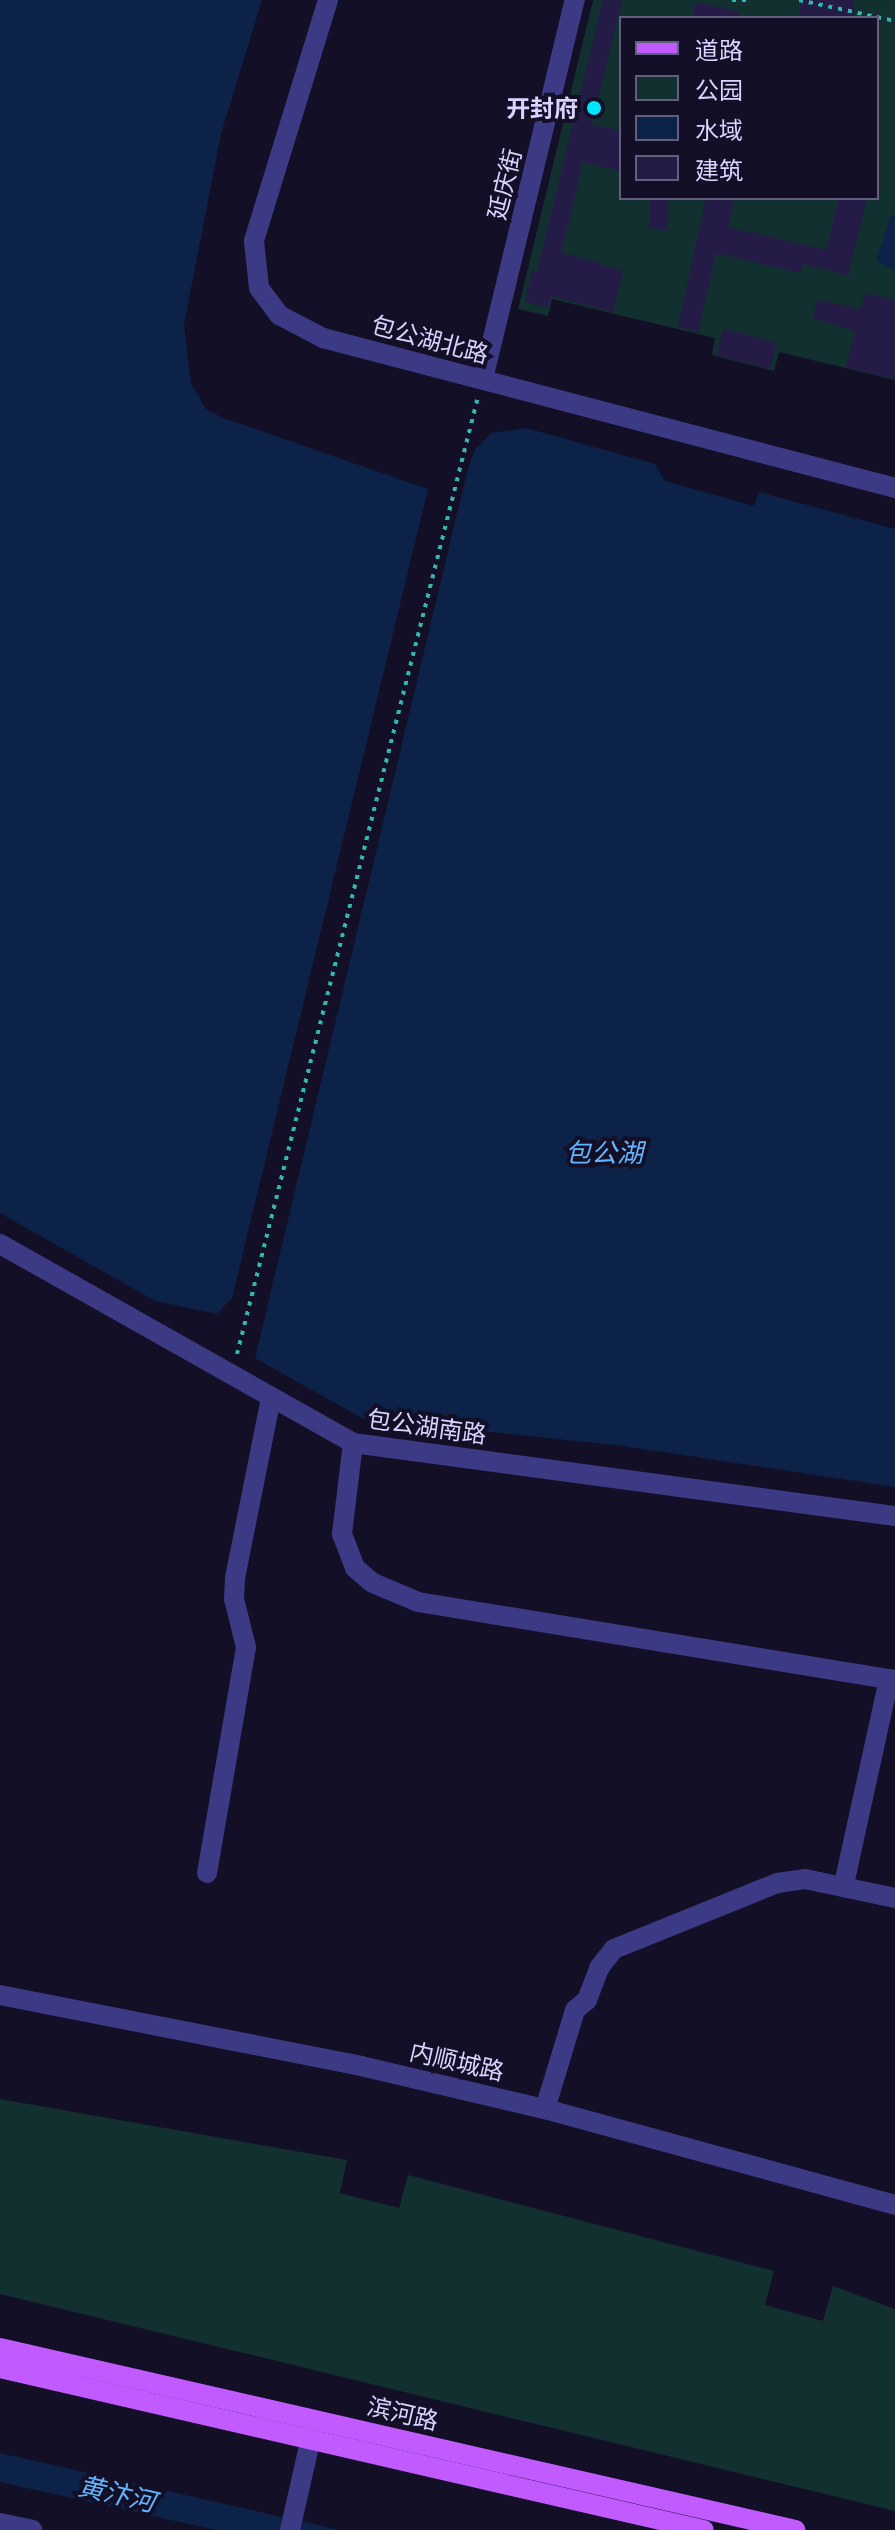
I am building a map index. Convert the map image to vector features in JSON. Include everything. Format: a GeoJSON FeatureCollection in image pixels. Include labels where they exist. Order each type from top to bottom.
{"type":"FeatureCollection","features":[{"type":"Feature","properties":{"kind":"main road","name":"滨河路"},"geometry":{"type":"LineString","coordinates":[[0,2348],[704,2530]]}},
{"type":"Feature","properties":{"kind":"main road","name":"滨河路"},"geometry":{"type":"LineString","coordinates":[[0,2368],[795,2530]]}},
{"type":"Feature","properties":{"kind":"street","name":"包公湖北路"},"geometry":{"type":"LineString","coordinates":[[328,0],[258,222],[253,254],[259,288],[279,315],[309,332],[895,488]]}},
{"type":"Feature","properties":{"kind":"street","name":"延庆街"},"geometry":{"type":"LineString","coordinates":[[483,379],[575,0]]}},
{"type":"Feature","properties":{"kind":"street","name":"包公湖南路"},"geometry":{"type":"LineString","coordinates":[[0,1244],[353,1443],[895,1516]]}},
{"type":"Feature","properties":{"kind":"street"},"geometry":{"type":"LineString","coordinates":[[207,1873],[246,1647],[234,1599],[235,1578],[271,1398]]}},
{"type":"Feature","properties":{"kind":"street"},"geometry":{"type":"LineString","coordinates":[[353,1443],[342,1534],[355,1568],[373,1583],[418,1602],[892,1679],[844,1884]]}},
{"type":"Feature","properties":{"kind":"street"},"geometry":{"type":"LineString","coordinates":[[545,2109],[575,2010],[587,2000],[599,1968],[614,1949],[777,1883],[805,1879],[844,1884],[895,1898]]}},
{"type":"Feature","properties":{"kind":"street","name":"内顺城路"},"geometry":{"type":"LineString","coordinates":[[0,1995],[361,2066],[545,2109],[895,2205]]}},
{"type":"Feature","properties":{"kind":"street"},"geometry":{"type":"LineString","coordinates":[[290,2530],[313,2430]]}},
{"type":"Feature","properties":{"kind":"street"},"geometry":{"type":"LineString","coordinates":[[0,2523],[32,2530]]}},
{"type":"Feature","properties":{"kind":"path"},"geometry":{"type":"LineString","coordinates":[[732,0],[749,0]]}},
{"type":"Feature","properties":{"kind":"path"},"geometry":{"type":"LineString","coordinates":[[799,0],[872,16]]}},
{"type":"Feature","properties":{"kind":"path"},"geometry":{"type":"LineString","coordinates":[[231,1376],[483,379]]}},
{"type":"Feature","properties":{"kind":"green space","name":"开封府"},"geometry":{"type":"Polygon","coordinates":[[[593,0],[895,0],[895,380],[779,352],[774,371],[712,355],[715,338],[552,299],[548,316],[518,309],[593,0]]]}},
{"type":"Feature","properties":{"kind":"green space"},"geometry":{"type":"Polygon","coordinates":[[[0,2099],[347,2160],[340,2193],[399,2208],[408,2175],[774,2271],[765,2305],[823,2321],[833,2286],[895,2309],[895,2511],[0,2294],[0,2099]]]}},
{"type":"Feature","properties":{"kind":"water"},"geometry":{"type":"Polygon","coordinates":[[[0,0],[262,0],[221,134],[184,325],[191,384],[206,409],[221,417],[428,489],[232,1298],[217,1314],[155,1301],[0,1213],[0,0]]]}},
{"type":"Feature","properties":{"kind":"water"},"geometry":{"type":"Polygon","coordinates":[[[891,215],[895,215],[895,270],[876,261],[891,215]]]}},
{"type":"Feature","properties":{"kind":"water","name":"包公湖"},"geometry":{"type":"Polygon","coordinates":[[[526,428],[655,464],[665,481],[754,506],[759,492],[895,529],[895,1487],[623,1446],[362,1418],[255,1358],[467,472],[475,449],[492,433],[526,428]]]}},
{"type":"Feature","properties":{"kind":"water","name":"黄汴河"},"geometry":{"type":"Polygon","coordinates":[[[0,2453],[340,2530],[216,2530],[0,2482],[0,2453]]]}},
{"type":"Feature","properties":{"kind":"building"},"geometry":{"type":"Polygon","coordinates":[[[603,0],[622,0],[592,124],[619,131],[619,171],[583,162],[561,252],[623,271],[613,312],[551,296],[548,307],[525,302],[532,271],[537,272],[603,0]]]}},
{"type":"Feature","properties":{"kind":"building"},"geometry":{"type":"Polygon","coordinates":[[[800,0],[854,0],[854,16],[800,16],[800,0]]]}},
{"type":"Feature","properties":{"kind":"building"},"geometry":{"type":"Polygon","coordinates":[[[696,2],[739,12],[739,16],[692,16],[696,2]]]}},
{"type":"Feature","properties":{"kind":"building"},"geometry":{"type":"Polygon","coordinates":[[[649,200],[668,200],[668,230],[649,230],[649,200]]]}},
{"type":"Feature","properties":{"kind":"building"},"geometry":{"type":"Polygon","coordinates":[[[706,200],[734,200],[728,227],[826,250],[838,200],[867,200],[848,275],[802,264],[801,273],[716,253],[698,332],[678,327],[706,200]]]}},
{"type":"Feature","properties":{"kind":"building"},"geometry":{"type":"Polygon","coordinates":[[[865,293],[895,300],[895,379],[846,367],[855,331],[813,318],[817,300],[861,309],[865,293]]]}},
{"type":"Feature","properties":{"kind":"building"},"geometry":{"type":"Polygon","coordinates":[[[723,329],[776,342],[770,369],[716,355],[723,329]]]}},
{"type":"Feature","properties":{"kind":"place","name":"开封府"},"geometry":{"type":"Point","coordinates":[594,108]}}]}
